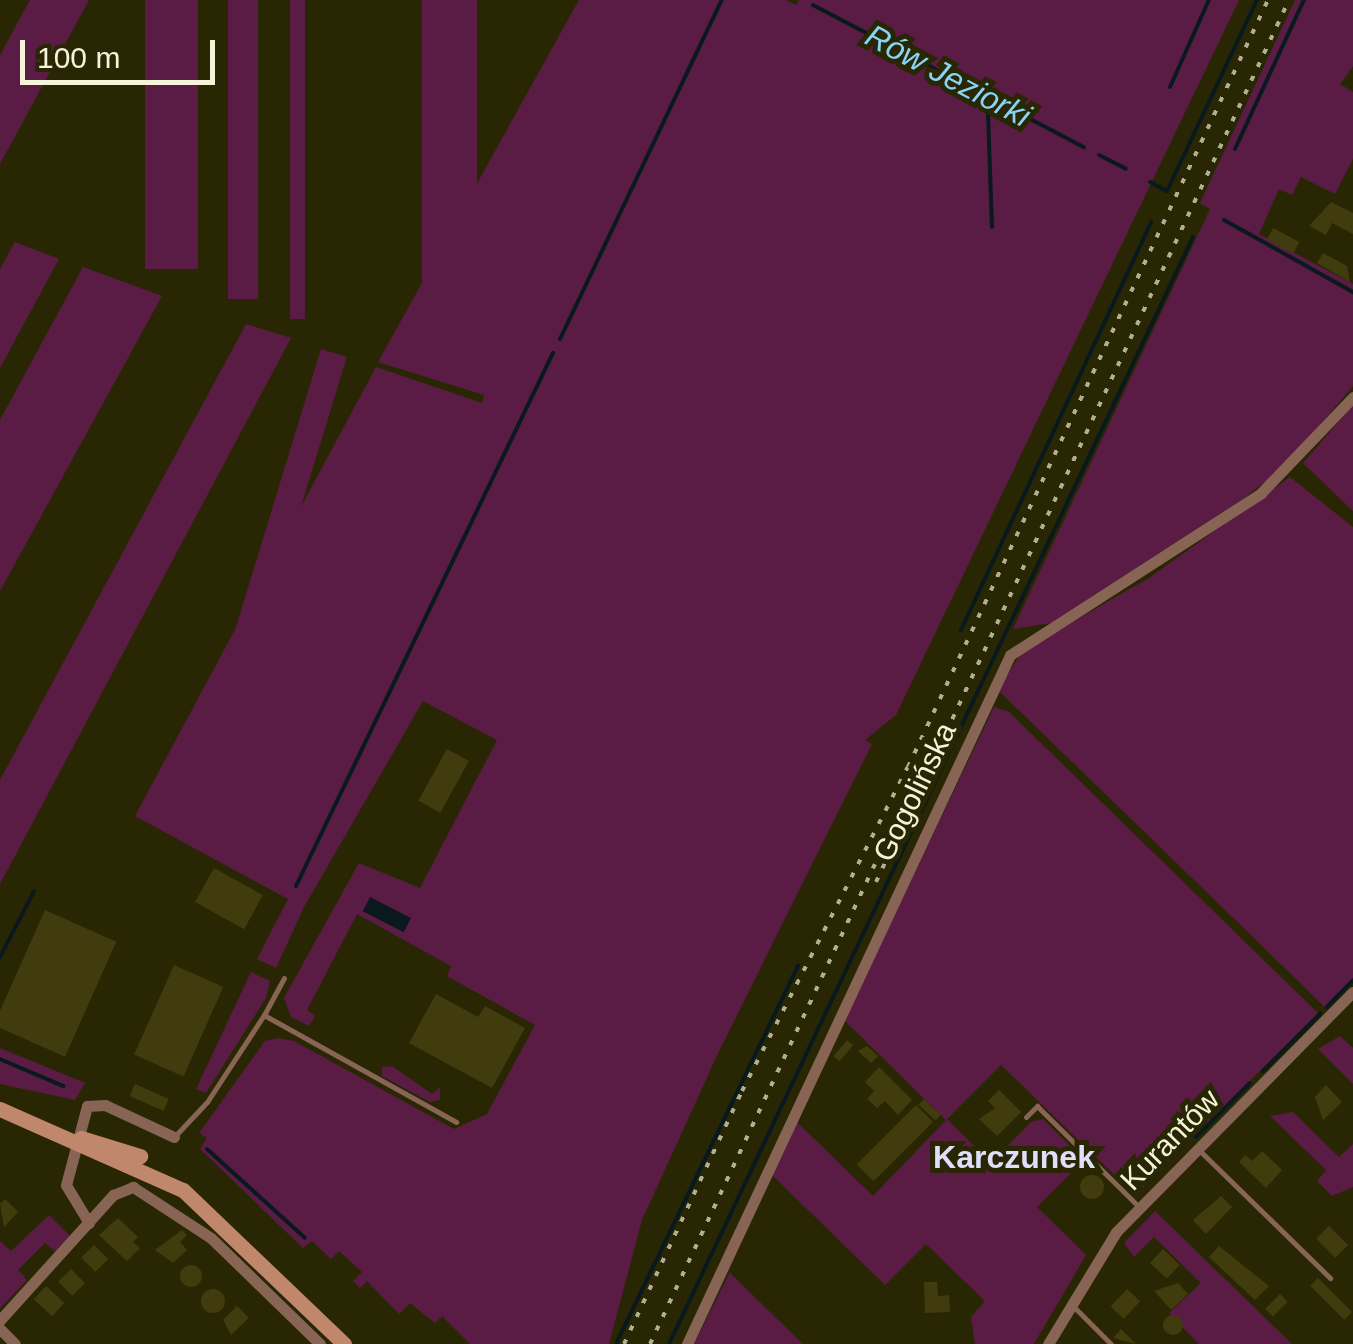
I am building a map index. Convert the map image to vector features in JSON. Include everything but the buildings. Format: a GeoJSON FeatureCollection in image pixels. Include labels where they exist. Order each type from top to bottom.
{"type":"FeatureCollection","features":[{"type":"Feature","properties":{"kind":"street","name":"Gogolińska"},"geometry":{"type":"LineString","coordinates":[[686,1344],[1010,655],[1261,492],[1353,398]]}},
{"type":"Feature","properties":{"kind":"street","name":"Kurantów"},"geometry":{"type":"LineString","coordinates":[[1048,1344],[1104,1248],[1138,1207],[1353,992]]}},
{"type":"Feature","properties":{"kind":"street"},"geometry":{"type":"LineString","coordinates":[[88,1223],[66,1192],[87,1106],[95,1104],[174,1138]]}},
{"type":"Feature","properties":{"kind":"street"},"geometry":{"type":"LineString","coordinates":[[0,1109],[138,1156],[187,1184],[357,1344]]}},
{"type":"Feature","properties":{"kind":"street"},"geometry":{"type":"LineString","coordinates":[[77,1138],[202,1204],[344,1344]]}},
{"type":"Feature","properties":{"kind":"street"},"geometry":{"type":"LineString","coordinates":[[0,1320],[120,1190],[148,1192],[211,1238],[320,1344]]}},
{"type":"Feature","properties":{"kind":"street"},"geometry":{"type":"LineString","coordinates":[[0,1329],[16,1344]]}},
{"type":"Feature","properties":{"kind":"lane"},"geometry":{"type":"LineString","coordinates":[[174,1138],[216,1090],[284,978]]}},
{"type":"Feature","properties":{"kind":"lane"},"geometry":{"type":"LineString","coordinates":[[264,1015],[456,1122]]}},
{"type":"Feature","properties":{"kind":"lane"},"geometry":{"type":"LineString","coordinates":[[1026,1117],[1037,1106],[1138,1207]]}},
{"type":"Feature","properties":{"kind":"lane"},"geometry":{"type":"LineString","coordinates":[[1196,1148],[1330,1278]]}},
{"type":"Feature","properties":{"kind":"lane"},"geometry":{"type":"LineString","coordinates":[[1071,1304],[1111,1344]]}},
{"type":"Feature","properties":{"kind":"shaded area"},"geometry":{"type":"Polygon","coordinates":[[[30,0],[89,0],[0,164],[0,55],[30,0]]]}},
{"type":"Feature","properties":{"kind":"shaded area"},"geometry":{"type":"Polygon","coordinates":[[[145,0],[198,0],[198,269],[145,269],[145,0]]]}},
{"type":"Feature","properties":{"kind":"shaded area"},"geometry":{"type":"Polygon","coordinates":[[[228,0],[258,0],[258,299],[228,299],[228,0]]]}},
{"type":"Feature","properties":{"kind":"shaded area"},"geometry":{"type":"Polygon","coordinates":[[[290,0],[305,0],[305,319],[290,319],[290,0]]]}},
{"type":"Feature","properties":{"kind":"shaded area"},"geometry":{"type":"Polygon","coordinates":[[[422,0],[477,0],[477,362],[422,362],[422,0]]]}},
{"type":"Feature","properties":{"kind":"shaded area"},"geometry":{"type":"Polygon","coordinates":[[[579,0],[786,0],[796,5],[799,0],[1239,0],[896,715],[865,740],[872,744],[719,1051],[642,1220],[609,1344],[470,1344],[442,1316],[435,1323],[410,1303],[399,1314],[367,1281],[360,1288],[353,1281],[362,1272],[339,1251],[331,1259],[312,1241],[303,1248],[200,1149],[207,1138],[199,1133],[265,1041],[277,1038],[294,1041],[454,1129],[487,1114],[535,1025],[447,976],[451,966],[357,914],[307,1010],[315,1016],[309,1026],[291,1017],[284,998],[359,863],[420,888],[497,740],[423,701],[304,907],[276,968],[257,959],[288,899],[135,816],[376,367],[482,403],[484,395],[378,362],[579,0]]]}},
{"type":"Feature","properties":{"kind":"shaded area"},"geometry":{"type":"Polygon","coordinates":[[[1295,0],[1353,0],[1353,66],[1340,84],[1353,92],[1353,159],[1335,194],[1301,177],[1292,195],[1279,189],[1259,234],[1353,284],[1353,386],[1284,467],[1240,501],[1051,623],[1013,629],[1210,209],[1200,203],[1295,0]]]}},
{"type":"Feature","properties":{"kind":"shaded area"},"geometry":{"type":"Polygon","coordinates":[[[15,242],[59,259],[0,368],[0,269],[15,242]]]}},
{"type":"Feature","properties":{"kind":"shaded area"},"geometry":{"type":"Polygon","coordinates":[[[83,267],[162,296],[0,591],[0,420],[83,267]]]}},
{"type":"Feature","properties":{"kind":"shaded area"},"geometry":{"type":"Polygon","coordinates":[[[246,324],[291,338],[0,884],[0,780],[246,324]]]}},
{"type":"Feature","properties":{"kind":"shaded area"},"geometry":{"type":"Polygon","coordinates":[[[321,349],[347,357],[201,834],[175,826],[321,349]]]}},
{"type":"Feature","properties":{"kind":"shaded area"},"geometry":{"type":"Polygon","coordinates":[[[1353,405],[1353,511],[1303,463],[1353,405]]]}},
{"type":"Feature","properties":{"kind":"shaded area"},"geometry":{"type":"Polygon","coordinates":[[[1290,477],[1353,527],[1353,979],[1325,1007],[998,690],[1023,650],[1149,578],[1290,477]]]}},
{"type":"Feature","properties":{"kind":"shaded area"},"geometry":{"type":"Polygon","coordinates":[[[994,707],[1009,712],[1318,1013],[1135,1195],[1001,1065],[947,1119],[991,1163],[1031,1122],[1043,1119],[1084,1160],[1037,1207],[1086,1255],[1034,1344],[975,1344],[971,1317],[985,1301],[926,1244],[885,1285],[772,1175],[797,1122],[873,1196],[946,1120],[844,1020],[994,707]]]}},
{"type":"Feature","properties":{"kind":"shaded area"},"geometry":{"type":"Polygon","coordinates":[[[370,897],[411,918],[404,932],[363,911],[370,897]]]}},
{"type":"Feature","properties":{"kind":"shaded area"},"geometry":{"type":"Polygon","coordinates":[[[251,972],[270,981],[266,998],[206,1093],[196,1089],[251,972]]]}},
{"type":"Feature","properties":{"kind":"shaded area"},"geometry":{"type":"Polygon","coordinates":[[[1340,1036],[1353,1048],[1353,1084],[1318,1049],[1340,1036]]]}},
{"type":"Feature","properties":{"kind":"shaded area"},"geometry":{"type":"Polygon","coordinates":[[[0,1048],[85,1083],[75,1100],[0,1084],[0,1048]]]}},
{"type":"Feature","properties":{"kind":"shaded area"},"geometry":{"type":"Polygon","coordinates":[[[392,1066],[432,1094],[440,1087],[440,1100],[430,1102],[382,1076],[382,1067],[392,1066]]]}},
{"type":"Feature","properties":{"kind":"shaded area"},"geometry":{"type":"Polygon","coordinates":[[[1293,1112],[1339,1157],[1353,1144],[1353,1187],[1332,1196],[1317,1181],[1326,1170],[1270,1116],[1293,1112]]]}},
{"type":"Feature","properties":{"kind":"shaded area"},"geometry":{"type":"Polygon","coordinates":[[[1155,1211],[1292,1344],[1199,1344],[1169,1313],[1201,1283],[1154,1237],[1134,1257],[1124,1243],[1155,1211]]]}},
{"type":"Feature","properties":{"kind":"shaded area"},"geometry":{"type":"Polygon","coordinates":[[[49,1215],[70,1236],[55,1251],[45,1243],[18,1270],[27,1280],[0,1308],[0,1241],[11,1251],[49,1215]]]}},
{"type":"Feature","properties":{"kind":"shaded area"},"geometry":{"type":"Polygon","coordinates":[[[730,1272],[733,1276],[803,1344],[694,1344],[730,1272]]]}},
{"type":"Feature","properties":{"kind":"waterway"},"geometry":{"type":"LineString","coordinates":[[560,339],[722,0]]}},
{"type":"Feature","properties":{"kind":"waterway"},"geometry":{"type":"LineString","coordinates":[[1170,87],[1209,0]]}},
{"type":"Feature","properties":{"kind":"waterway"},"geometry":{"type":"LineString","coordinates":[[1150,182],[1167,191],[1257,0]]}},
{"type":"Feature","properties":{"kind":"waterway"},"geometry":{"type":"LineString","coordinates":[[1235,149],[1304,0]]}},
{"type":"Feature","properties":{"kind":"waterway","name":"Rów Jeziorki"},"geometry":{"type":"LineString","coordinates":[[813,5],[1084,147]]}},
{"type":"Feature","properties":{"kind":"waterway"},"geometry":{"type":"LineString","coordinates":[[988,113],[992,227]]}},
{"type":"Feature","properties":{"kind":"waterway","name":"Rów Jeziorki"},"geometry":{"type":"LineString","coordinates":[[1099,155],[1126,169]]}},
{"type":"Feature","properties":{"kind":"waterway","name":"Rów Jeziorki"},"geometry":{"type":"LineString","coordinates":[[1224,220],[1353,292]]}},
{"type":"Feature","properties":{"kind":"waterway"},"geometry":{"type":"LineString","coordinates":[[961,630],[1151,222]]}},
{"type":"Feature","properties":{"kind":"waterway"},"geometry":{"type":"LineString","coordinates":[[669,1344],[1193,237]]}},
{"type":"Feature","properties":{"kind":"waterway"},"geometry":{"type":"LineString","coordinates":[[296,886],[553,353]]}},
{"type":"Feature","properties":{"kind":"waterway"},"geometry":{"type":"LineString","coordinates":[[0,957],[34,891]]}},
{"type":"Feature","properties":{"kind":"waterway"},"geometry":{"type":"LineString","coordinates":[[616,1344],[798,965]]}},
{"type":"Feature","properties":{"kind":"waterway"},"geometry":{"type":"LineString","coordinates":[[1327,1007],[1353,980]]}},
{"type":"Feature","properties":{"kind":"waterway"},"geometry":{"type":"LineString","coordinates":[[1263,1071],[1320,1014]]}},
{"type":"Feature","properties":{"kind":"waterway"},"geometry":{"type":"LineString","coordinates":[[0,1059],[63,1086]]}},
{"type":"Feature","properties":{"kind":"waterway"},"geometry":{"type":"LineString","coordinates":[[1196,1137],[1250,1083]]}},
{"type":"Feature","properties":{"kind":"waterway"},"geometry":{"type":"LineString","coordinates":[[207,1149],[305,1238]]}},
{"type":"Feature","properties":{"kind":"railway"},"geometry":{"type":"LineString","coordinates":[[624,1344],[742,1091],[908,767],[1268,0]]}},
{"type":"Feature","properties":{"kind":"railway"},"geometry":{"type":"LineString","coordinates":[[876,882],[1289,0]]}},
{"type":"Feature","properties":{"kind":"railway"},"geometry":{"type":"LineString","coordinates":[[650,1344],[875,864]]}},
{"type":"Feature","properties":{"kind":"district","name":"Karczunek"},"geometry":{"type":"Point","coordinates":[1014,1157]}}]}
